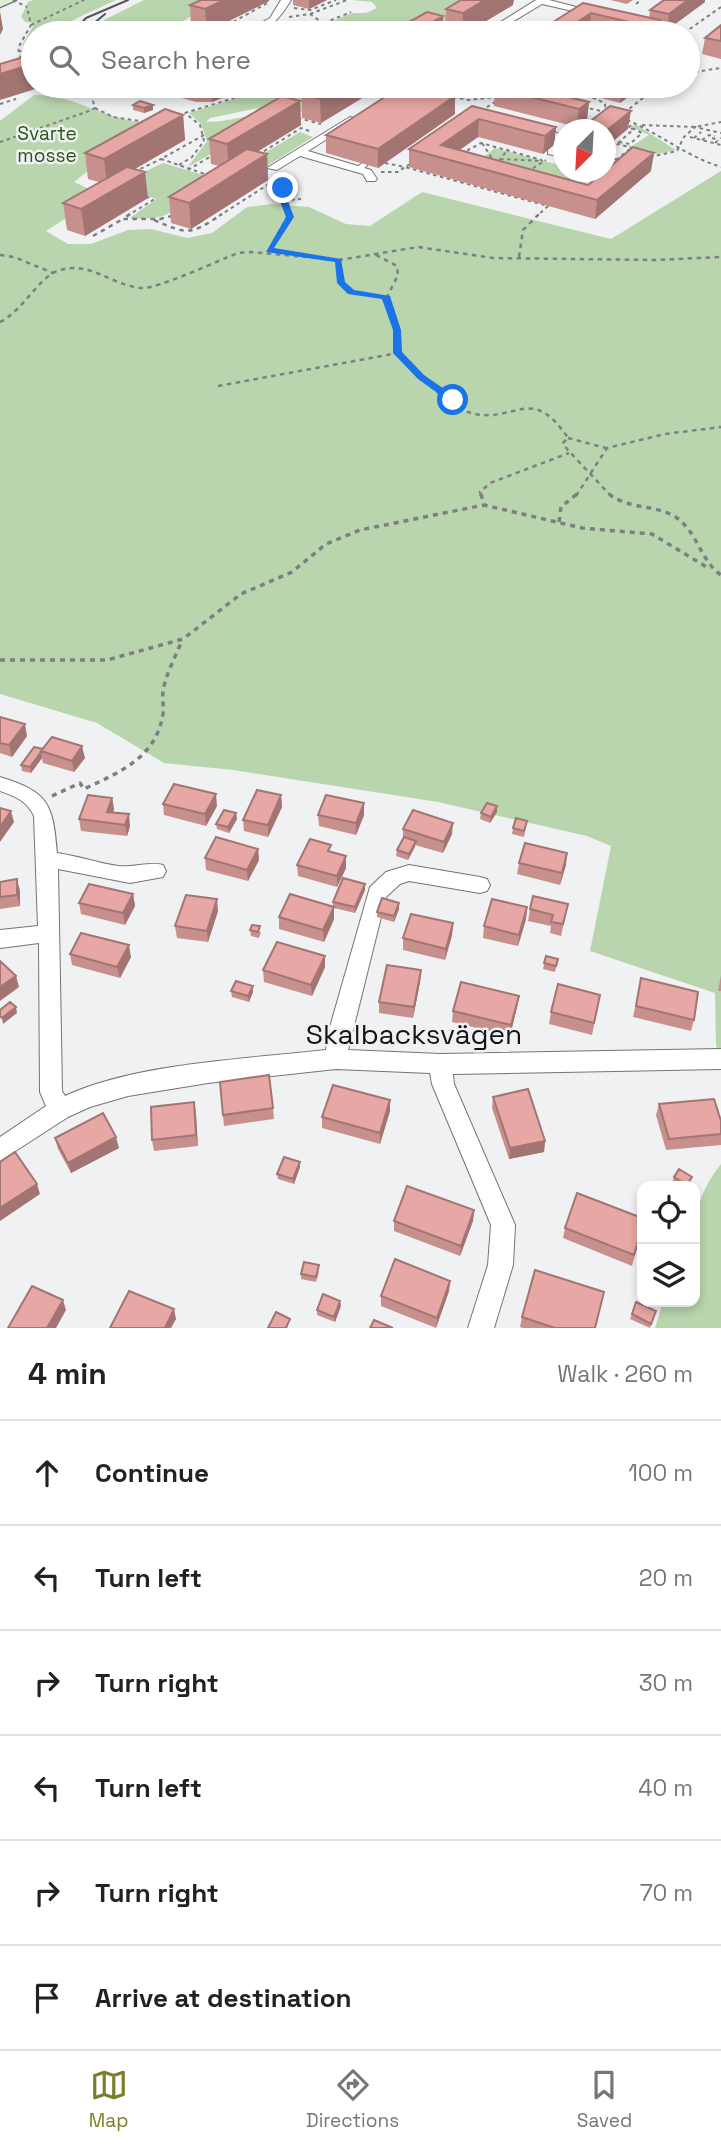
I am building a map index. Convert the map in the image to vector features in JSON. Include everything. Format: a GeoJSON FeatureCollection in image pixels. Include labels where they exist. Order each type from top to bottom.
{"type":"FeatureCollection","features":[{"type":"Feature","properties":{"kind":"street"},"geometry":{"type":"LineString","coordinates":[[0,3],[11,0]]}},
{"type":"Feature","properties":{"kind":"street"},"geometry":{"type":"LineString","coordinates":[[274,20],[285,0]]}},
{"type":"Feature","properties":{"kind":"street"},"geometry":{"type":"LineString","coordinates":[[507,21],[541,0],[610,16]]}},
{"type":"Feature","properties":{"kind":"street"},"geometry":{"type":"LineString","coordinates":[[273,168],[359,114]]}},
{"type":"Feature","properties":{"kind":"street"},"geometry":{"type":"LineString","coordinates":[[530,128],[555,134],[551,159]]}},
{"type":"Feature","properties":{"kind":"street"},"geometry":{"type":"LineString","coordinates":[[299,152],[336,159],[365,171]]}},
{"type":"Feature","properties":{"kind":"street"},"geometry":{"type":"LineString","coordinates":[[0,784],[24,792],[38,803],[44,816],[48,860],[51,1092],[60,1110]]}},
{"type":"Feature","properties":{"kind":"street"},"geometry":{"type":"LineString","coordinates":[[48,860],[71,862],[128,877],[156,871]]}},
{"type":"Feature","properties":{"kind":"street"},"geometry":{"type":"LineString","coordinates":[[336,1059],[339,1034],[377,893],[393,878],[409,873],[480,886]]}},
{"type":"Feature","properties":{"kind":"street"},"geometry":{"type":"LineString","coordinates":[[0,939],[47,933]]}},
{"type":"Feature","properties":{"kind":"street","name":"Skalbacksvägen"},"geometry":{"type":"LineString","coordinates":[[0,1150],[60,1110],[85,1098],[128,1086],[336,1059],[440,1064],[721,1059]]}},
{"type":"Feature","properties":{"kind":"street"},"geometry":{"type":"LineString","coordinates":[[440,1064],[443,1084],[503,1225],[505,1250],[500,1276],[481,1328]]}},
{"type":"Feature","properties":{"kind":"path"},"geometry":{"type":"LineString","coordinates":[[11,0],[27,7],[30,21]]}},
{"type":"Feature","properties":{"kind":"path"},"geometry":{"type":"LineString","coordinates":[[38,21],[84,0]]}},
{"type":"Feature","properties":{"kind":"path"},"geometry":{"type":"LineString","coordinates":[[235,21],[272,1],[285,0]]}},
{"type":"Feature","properties":{"kind":"path"},"geometry":{"type":"LineString","coordinates":[[310,10],[336,0]]}},
{"type":"Feature","properties":{"kind":"path"},"geometry":{"type":"LineString","coordinates":[[274,20],[310,14],[347,0]]}},
{"type":"Feature","properties":{"kind":"path"},"geometry":{"type":"LineString","coordinates":[[636,4],[641,0]]}},
{"type":"Feature","properties":{"kind":"path"},"geometry":{"type":"LineString","coordinates":[[700,22],[721,7]]}},
{"type":"Feature","properties":{"kind":"path"},"geometry":{"type":"LineString","coordinates":[[329,21],[351,12]]}},
{"type":"Feature","properties":{"kind":"path"},"geometry":{"type":"LineString","coordinates":[[310,14],[321,21]]}},
{"type":"Feature","properties":{"kind":"path"},"geometry":{"type":"LineString","coordinates":[[18,51],[21,45]]}},
{"type":"Feature","properties":{"kind":"path"},"geometry":{"type":"LineString","coordinates":[[18,51],[21,58]]}},
{"type":"Feature","properties":{"kind":"path"},"geometry":{"type":"LineString","coordinates":[[700,71],[721,68]]}},
{"type":"Feature","properties":{"kind":"path"},"geometry":{"type":"LineString","coordinates":[[93,98],[95,108]]}},
{"type":"Feature","properties":{"kind":"path"},"geometry":{"type":"LineString","coordinates":[[168,118],[234,98]]}},
{"type":"Feature","properties":{"kind":"path"},"geometry":{"type":"LineString","coordinates":[[460,98],[487,98]]}},
{"type":"Feature","properties":{"kind":"path"},"geometry":{"type":"LineString","coordinates":[[488,114],[480,112],[503,98]]}},
{"type":"Feature","properties":{"kind":"path"},"geometry":{"type":"LineString","coordinates":[[592,98],[605,104],[606,112]]}},
{"type":"Feature","properties":{"kind":"path"},"geometry":{"type":"LineString","coordinates":[[643,98],[619,117],[639,124],[692,158],[721,167]]}},
{"type":"Feature","properties":{"kind":"path"},"geometry":{"type":"LineString","coordinates":[[0,104],[16,99]]}},
{"type":"Feature","properties":{"kind":"path"},"geometry":{"type":"LineString","coordinates":[[467,109],[468,100]]}},
{"type":"Feature","properties":{"kind":"path"},"geometry":{"type":"LineString","coordinates":[[579,106],[612,114],[606,119]]}},
{"type":"Feature","properties":{"kind":"path"},"geometry":{"type":"LineString","coordinates":[[0,142],[95,108],[125,120],[156,121]]}},
{"type":"Feature","properties":{"kind":"path"},"geometry":{"type":"LineString","coordinates":[[304,111],[293,117],[337,128]]}},
{"type":"Feature","properties":{"kind":"path"},"geometry":{"type":"LineString","coordinates":[[179,165],[196,153],[203,144],[204,135],[200,125],[185,113]]}},
{"type":"Feature","properties":{"kind":"path"},"geometry":{"type":"LineString","coordinates":[[618,143],[630,144],[642,132],[628,128],[634,122]]}},
{"type":"Feature","properties":{"kind":"path"},"geometry":{"type":"LineString","coordinates":[[639,124],[695,127],[721,122]]}},
{"type":"Feature","properties":{"kind":"path"},"geometry":{"type":"LineString","coordinates":[[695,127],[720,136]]}},
{"type":"Feature","properties":{"kind":"path"},"geometry":{"type":"LineString","coordinates":[[647,157],[678,149],[684,137],[695,127]]}},
{"type":"Feature","properties":{"kind":"path"},"geometry":{"type":"LineString","coordinates":[[256,156],[301,128],[323,136]]}},
{"type":"Feature","properties":{"kind":"path"},"geometry":{"type":"LineString","coordinates":[[618,143],[634,129]]}},
{"type":"Feature","properties":{"kind":"path"},"geometry":{"type":"LineString","coordinates":[[123,178],[204,135]]}},
{"type":"Feature","properties":{"kind":"path"},"geometry":{"type":"LineString","coordinates":[[720,136],[696,135],[721,145]]}},
{"type":"Feature","properties":{"kind":"path"},"geometry":{"type":"LineString","coordinates":[[705,140],[708,135]]}},
{"type":"Feature","properties":{"kind":"path"},"geometry":{"type":"LineString","coordinates":[[705,140],[720,136]]}},
{"type":"Feature","properties":{"kind":"path"},"geometry":{"type":"LineString","coordinates":[[715,143],[720,136]]}},
{"type":"Feature","properties":{"kind":"path"},"geometry":{"type":"LineString","coordinates":[[453,160],[474,144],[481,143],[551,159]]}},
{"type":"Feature","properties":{"kind":"path"},"geometry":{"type":"LineString","coordinates":[[481,143],[490,158],[551,159]]}},
{"type":"Feature","properties":{"kind":"path"},"geometry":{"type":"LineString","coordinates":[[618,143],[658,155]]}},
{"type":"Feature","properties":{"kind":"path"},"geometry":{"type":"LineString","coordinates":[[616,160],[631,148]]}},
{"type":"Feature","properties":{"kind":"path"},"geometry":{"type":"LineString","coordinates":[[495,166],[508,149]]}},
{"type":"Feature","properties":{"kind":"path"},"geometry":{"type":"LineString","coordinates":[[188,170],[216,153]]}},
{"type":"Feature","properties":{"kind":"path"},"geometry":{"type":"LineString","coordinates":[[160,159],[212,176]]}},
{"type":"Feature","properties":{"kind":"path"},"geometry":{"type":"LineString","coordinates":[[522,177],[551,159]]}},
{"type":"Feature","properties":{"kind":"path"},"geometry":{"type":"LineString","coordinates":[[365,171],[398,172],[416,160]]}},
{"type":"Feature","properties":{"kind":"path"},"geometry":{"type":"LineString","coordinates":[[616,160],[625,162],[616,170]]}},
{"type":"Feature","properties":{"kind":"path"},"geometry":{"type":"LineString","coordinates":[[385,163],[548,206],[523,230],[519,257]]}},
{"type":"Feature","properties":{"kind":"path"},"geometry":{"type":"LineString","coordinates":[[269,250],[290,217],[281,179],[273,168]]}},
{"type":"Feature","properties":{"kind":"path"},"geometry":{"type":"LineString","coordinates":[[522,171],[528,171]]}},
{"type":"Feature","properties":{"kind":"path"},"geometry":{"type":"LineString","coordinates":[[154,219],[182,232],[195,232],[281,179]]}},
{"type":"Feature","properties":{"kind":"path"},"geometry":{"type":"LineString","coordinates":[[561,184],[570,182]]}},
{"type":"Feature","properties":{"kind":"path"},"geometry":{"type":"LineString","coordinates":[[598,185],[602,182]]}},
{"type":"Feature","properties":{"kind":"path"},"geometry":{"type":"LineString","coordinates":[[93,236],[153,200],[140,194]]}},
{"type":"Feature","properties":{"kind":"path"},"geometry":{"type":"LineString","coordinates":[[284,200],[301,199]]}},
{"type":"Feature","properties":{"kind":"path"},"geometry":{"type":"LineString","coordinates":[[123,219],[154,219],[173,216],[182,211]]}},
{"type":"Feature","properties":{"kind":"path"},"geometry":{"type":"LineString","coordinates":[[0,322],[16,314],[53,273],[70,268],[88,268],[120,284],[145,289],[238,253],[269,250],[339,260],[417,247],[488,257],[656,263],[721,257]]}},
{"type":"Feature","properties":{"kind":"path"},"geometry":{"type":"LineString","coordinates":[[374,254],[397,266],[398,275],[385,301],[397,330],[398,353],[421,377],[466,411],[484,414],[528,408],[548,410],[558,420],[568,438],[607,448],[665,434],[721,427]]}},
{"type":"Feature","properties":{"kind":"path"},"geometry":{"type":"LineString","coordinates":[[0,255],[14,257],[53,273]]}},
{"type":"Feature","properties":{"kind":"path"},"geometry":{"type":"LineString","coordinates":[[339,260],[341,283],[351,292],[387,297]]}},
{"type":"Feature","properties":{"kind":"path"},"geometry":{"type":"LineString","coordinates":[[218,386],[267,373],[325,368],[398,353]]}},
{"type":"Feature","properties":{"kind":"path"},"geometry":{"type":"LineString","coordinates":[[568,438],[563,443],[569,453],[617,500],[671,512],[685,524],[712,570]]}},
{"type":"Feature","properties":{"kind":"path"},"geometry":{"type":"LineString","coordinates":[[559,522],[561,507],[576,496],[607,448]]}},
{"type":"Feature","properties":{"kind":"path"},"geometry":{"type":"LineString","coordinates":[[484,505],[480,492],[490,484],[569,453]]}},
{"type":"Feature","properties":{"kind":"path"},"geometry":{"type":"LineString","coordinates":[[0,660],[107,660],[183,639],[241,594],[292,572],[327,544],[360,530],[484,505],[582,528],[652,534],[721,575]]}},
{"type":"Feature","properties":{"kind":"path"},"geometry":{"type":"LineString","coordinates":[[38,803],[80,783],[84,789],[126,769],[141,758],[153,743],[163,714],[163,690],[183,639]]}},
{"type":"Feature","properties":{"kind":"green space"},"geometry":{"type":"Polygon","coordinates":[[[116,0],[72,21],[24,21],[21,17],[28,2],[116,0]]]}},
{"type":"Feature","properties":{"kind":"green space"},"geometry":{"type":"Polygon","coordinates":[[[144,0],[221,0],[183,21],[104,20],[144,0]]]}},
{"type":"Feature","properties":{"kind":"green space"},"geometry":{"type":"Polygon","coordinates":[[[352,0],[475,0],[453,21],[333,21],[351,13],[366,13],[377,8],[372,2],[352,0]]]}},
{"type":"Feature","properties":{"kind":"green space","name":"Svarte mosse"},"geometry":{"type":"Polygon","coordinates":[[[30,98],[59,98],[119,118],[149,123],[74,182],[102,195],[46,231],[68,244],[91,244],[128,230],[151,229],[187,238],[212,233],[247,207],[271,204],[309,207],[346,224],[370,226],[422,192],[611,239],[721,171],[721,1064],[716,1045],[715,993],[590,951],[611,846],[587,836],[438,802],[233,770],[164,763],[97,723],[0,694],[0,121],[30,98]]]}},
{"type":"Feature","properties":{"kind":"green space"},"geometry":{"type":"Polygon","coordinates":[[[237,98],[319,98],[301,112],[259,108],[210,118],[206,122],[256,116],[275,117],[188,167],[207,141],[201,124],[189,113],[237,98]]]}},
{"type":"Feature","properties":{"kind":"green space"},"geometry":{"type":"Polygon","coordinates":[[[635,124],[676,150],[658,154],[619,144],[632,146],[649,135],[631,127],[635,124]]]}},
{"type":"Feature","properties":{"kind":"green space"},"geometry":{"type":"Polygon","coordinates":[[[300,132],[313,137],[267,166],[248,163],[300,132]]]}},
{"type":"Feature","properties":{"kind":"green space"},"geometry":{"type":"Polygon","coordinates":[[[495,148],[553,163],[553,182],[579,182],[571,189],[475,164],[495,148]]]}},
{"type":"Feature","properties":{"kind":"green space"},"geometry":{"type":"Polygon","coordinates":[[[163,163],[210,177],[176,210],[156,218],[130,218],[156,199],[127,189],[126,181],[163,163]]]}},
{"type":"Feature","properties":{"kind":"green space"},"geometry":{"type":"Polygon","coordinates":[[[721,1164],[721,1328],[655,1328],[661,1307],[700,1307],[700,1203],[721,1164]]]}},
{"type":"Feature","properties":{"kind":"building"},"geometry":{"type":"Polygon","coordinates":[[[201,0],[224,0],[205,9],[190,5],[201,0]]]}},
{"type":"Feature","properties":{"kind":"building"},"geometry":{"type":"Polygon","coordinates":[[[461,0],[485,0],[463,13],[446,9],[461,0]]]}},
{"type":"Feature","properties":{"kind":"building"},"geometry":{"type":"Polygon","coordinates":[[[664,0],[688,0],[669,14],[650,10],[664,0]]]}},
{"type":"Feature","properties":{"kind":"building"},"geometry":{"type":"Polygon","coordinates":[[[583,3],[660,20],[625,21],[591,13],[579,21],[555,21],[583,3]]]}},
{"type":"Feature","properties":{"kind":"building"},"geometry":{"type":"Polygon","coordinates":[[[427,12],[443,16],[434,21],[411,21],[427,12]]]}},
{"type":"Feature","properties":{"kind":"building"},"geometry":{"type":"Polygon","coordinates":[[[721,25],[721,41],[705,38],[721,25]]]}},
{"type":"Feature","properties":{"kind":"building"},"geometry":{"type":"Polygon","coordinates":[[[21,58],[21,68],[0,74],[0,64],[21,58]]]}},
{"type":"Feature","properties":{"kind":"building"},"geometry":{"type":"Polygon","coordinates":[[[279,98],[300,101],[227,144],[209,139],[279,98]]]}},
{"type":"Feature","properties":{"kind":"building"},"geometry":{"type":"Polygon","coordinates":[[[383,98],[452,98],[378,149],[326,135],[383,98]]]}},
{"type":"Feature","properties":{"kind":"building"},"geometry":{"type":"Polygon","coordinates":[[[535,98],[573,98],[589,102],[579,109],[535,98]]]}},
{"type":"Feature","properties":{"kind":"building"},"geometry":{"type":"Polygon","coordinates":[[[140,101],[153,105],[144,108],[133,105],[140,101]]]}},
{"type":"Feature","properties":{"kind":"building"},"geometry":{"type":"Polygon","coordinates":[[[472,106],[553,126],[553,129],[545,136],[479,119],[441,145],[553,175],[553,182],[588,185],[592,182],[616,182],[616,161],[633,147],[654,153],[597,200],[409,149],[472,106]]]}},
{"type":"Feature","properties":{"kind":"building"},"geometry":{"type":"Polygon","coordinates":[[[610,106],[631,111],[616,123],[616,119],[593,119],[610,106]]]}},
{"type":"Feature","properties":{"kind":"building"},"geometry":{"type":"Polygon","coordinates":[[[165,109],[183,115],[104,159],[85,153],[165,109]]]}},
{"type":"Feature","properties":{"kind":"building"},"geometry":{"type":"Polygon","coordinates":[[[247,149],[267,154],[189,203],[169,197],[247,149]]]}},
{"type":"Feature","properties":{"kind":"building"},"geometry":{"type":"Polygon","coordinates":[[[127,167],[145,172],[81,209],[63,203],[127,167]]]}},
{"type":"Feature","properties":{"kind":"building"},"geometry":{"type":"Polygon","coordinates":[[[0,717],[25,724],[9,745],[0,743],[0,717]]]}},
{"type":"Feature","properties":{"kind":"building"},"geometry":{"type":"Polygon","coordinates":[[[52,737],[82,746],[72,761],[41,751],[52,737]]]}},
{"type":"Feature","properties":{"kind":"building"},"geometry":{"type":"Polygon","coordinates":[[[34,747],[43,749],[30,767],[21,765],[34,747]]]}},
{"type":"Feature","properties":{"kind":"building"},"geometry":{"type":"Polygon","coordinates":[[[174,784],[216,794],[205,814],[163,804],[174,784]]]}},
{"type":"Feature","properties":{"kind":"building"},"geometry":{"type":"Polygon","coordinates":[[[257,790],[281,795],[268,825],[243,820],[257,790]]]}},
{"type":"Feature","properties":{"kind":"building"},"geometry":{"type":"Polygon","coordinates":[[[88,795],[112,798],[107,812],[129,814],[125,825],[79,819],[88,795]]]}},
{"type":"Feature","properties":{"kind":"building"},"geometry":{"type":"Polygon","coordinates":[[[326,795],[364,803],[356,823],[318,815],[326,795]]]}},
{"type":"Feature","properties":{"kind":"building"},"geometry":{"type":"Polygon","coordinates":[[[487,803],[497,806],[491,817],[481,813],[487,803]]]}},
{"type":"Feature","properties":{"kind":"building"},"geometry":{"type":"Polygon","coordinates":[[[0,808],[11,811],[0,827],[0,808]]]}},
{"type":"Feature","properties":{"kind":"building"},"geometry":{"type":"Polygon","coordinates":[[[224,810],[236,813],[228,827],[216,824],[224,810]]]}},
{"type":"Feature","properties":{"kind":"building"},"geometry":{"type":"Polygon","coordinates":[[[413,810],[453,823],[444,842],[403,829],[413,810]]]}},
{"type":"Feature","properties":{"kind":"building"},"geometry":{"type":"Polygon","coordinates":[[[516,818],[527,821],[524,831],[513,828],[516,818]]]}},
{"type":"Feature","properties":{"kind":"building"},"geometry":{"type":"Polygon","coordinates":[[[216,837],[258,849],[247,870],[205,858],[216,837]]]}},
{"type":"Feature","properties":{"kind":"building"},"geometry":{"type":"Polygon","coordinates":[[[404,837],[416,841],[409,854],[397,850],[404,837]]]}},
{"type":"Feature","properties":{"kind":"building"},"geometry":{"type":"Polygon","coordinates":[[[310,839],[331,845],[328,851],[346,856],[337,876],[297,865],[310,839]]]}},
{"type":"Feature","properties":{"kind":"building"},"geometry":{"type":"Polygon","coordinates":[[[525,843],[567,853],[562,873],[519,863],[525,843]]]}},
{"type":"Feature","properties":{"kind":"building"},"geometry":{"type":"Polygon","coordinates":[[[343,878],[365,884],[355,907],[333,902],[343,878]]]}},
{"type":"Feature","properties":{"kind":"building"},"geometry":{"type":"Polygon","coordinates":[[[17,879],[17,895],[0,897],[0,882],[17,879]]]}},
{"type":"Feature","properties":{"kind":"building"},"geometry":{"type":"Polygon","coordinates":[[[89,884],[133,894],[123,913],[79,903],[89,884]]]}},
{"type":"Feature","properties":{"kind":"building"},"geometry":{"type":"Polygon","coordinates":[[[290,894],[334,907],[323,930],[279,917],[290,894]]]}},
{"type":"Feature","properties":{"kind":"building"},"geometry":{"type":"Polygon","coordinates":[[[186,895],[217,899],[207,931],[175,926],[186,895]]]}},
{"type":"Feature","properties":{"kind":"building"},"geometry":{"type":"Polygon","coordinates":[[[533,896],[568,904],[563,924],[551,922],[553,915],[530,909],[533,896]]]}},
{"type":"Feature","properties":{"kind":"building"},"geometry":{"type":"Polygon","coordinates":[[[382,898],[399,903],[394,916],[377,912],[382,898]]]}},
{"type":"Feature","properties":{"kind":"building"},"geometry":{"type":"Polygon","coordinates":[[[492,899],[527,907],[519,935],[484,926],[492,899]]]}},
{"type":"Feature","properties":{"kind":"building"},"geometry":{"type":"Polygon","coordinates":[[[411,914],[453,923],[446,949],[403,938],[411,914]]]}},
{"type":"Feature","properties":{"kind":"building"},"geometry":{"type":"Polygon","coordinates":[[[252,925],[260,926],[258,932],[250,930],[252,925]]]}},
{"type":"Feature","properties":{"kind":"building"},"geometry":{"type":"Polygon","coordinates":[[[81,933],[129,945],[117,967],[70,954],[81,933]]]}},
{"type":"Feature","properties":{"kind":"building"},"geometry":{"type":"Polygon","coordinates":[[[277,942],[325,956],[311,985],[263,970],[277,942]]]}},
{"type":"Feature","properties":{"kind":"building"},"geometry":{"type":"Polygon","coordinates":[[[546,956],[558,959],[556,966],[544,963],[546,956]]]}},
{"type":"Feature","properties":{"kind":"building"},"geometry":{"type":"Polygon","coordinates":[[[0,961],[16,976],[0,987],[0,961]]]}},
{"type":"Feature","properties":{"kind":"building"},"geometry":{"type":"Polygon","coordinates":[[[387,965],[421,970],[414,1007],[379,1002],[387,965]]]}},
{"type":"Feature","properties":{"kind":"building"},"geometry":{"type":"Polygon","coordinates":[[[641,978],[698,992],[694,1020],[636,1006],[641,978]]]}},
{"type":"Feature","properties":{"kind":"building"},"geometry":{"type":"Polygon","coordinates":[[[236,981],[253,986],[248,996],[231,991],[236,981]]]}},
{"type":"Feature","properties":{"kind":"building"},"geometry":{"type":"Polygon","coordinates":[[[461,982],[519,996],[511,1025],[453,1011],[461,982]]]}},
{"type":"Feature","properties":{"kind":"building"},"geometry":{"type":"Polygon","coordinates":[[[558,984],[600,995],[594,1023],[551,1012],[558,984]]]}},
{"type":"Feature","properties":{"kind":"building"},"geometry":{"type":"Polygon","coordinates":[[[10,1002],[16,1007],[2,1018],[0,1010],[10,1002]]]}},
{"type":"Feature","properties":{"kind":"building"},"geometry":{"type":"Polygon","coordinates":[[[269,1075],[273,1108],[223,1115],[220,1082],[269,1075]]]}},
{"type":"Feature","properties":{"kind":"building"},"geometry":{"type":"Polygon","coordinates":[[[333,1085],[390,1100],[380,1133],[322,1117],[333,1085]]]}},
{"type":"Feature","properties":{"kind":"building"},"geometry":{"type":"Polygon","coordinates":[[[528,1089],[545,1141],[510,1148],[493,1097],[528,1089]]]}},
{"type":"Feature","properties":{"kind":"building"},"geometry":{"type":"Polygon","coordinates":[[[714,1099],[721,1121],[721,1134],[669,1139],[659,1104],[714,1099]]]}},
{"type":"Feature","properties":{"kind":"building"},"geometry":{"type":"Polygon","coordinates":[[[194,1102],[196,1135],[152,1140],[151,1107],[194,1102]]]}},
{"type":"Feature","properties":{"kind":"building"},"geometry":{"type":"Polygon","coordinates":[[[103,1113],[116,1137],[68,1163],[55,1138],[103,1113]]]}},
{"type":"Feature","properties":{"kind":"building"},"geometry":{"type":"Polygon","coordinates":[[[15,1152],[37,1184],[0,1208],[0,1162],[15,1152]]]}},
{"type":"Feature","properties":{"kind":"building"},"geometry":{"type":"Polygon","coordinates":[[[284,1157],[300,1162],[293,1179],[277,1174],[284,1157]]]}},
{"type":"Feature","properties":{"kind":"building"},"geometry":{"type":"Polygon","coordinates":[[[679,1169],[692,1177],[690,1181],[680,1181],[674,1177],[679,1169]]]}},
{"type":"Feature","properties":{"kind":"building"},"geometry":{"type":"Polygon","coordinates":[[[407,1186],[474,1210],[461,1246],[394,1221],[407,1186]]]}},
{"type":"Feature","properties":{"kind":"building"},"geometry":{"type":"Polygon","coordinates":[[[577,1193],[637,1216],[637,1245],[634,1255],[565,1228],[577,1193]]]}},
{"type":"Feature","properties":{"kind":"building"},"geometry":{"type":"Polygon","coordinates":[[[395,1259],[450,1281],[437,1318],[381,1296],[395,1259]]]}},
{"type":"Feature","properties":{"kind":"building"},"geometry":{"type":"Polygon","coordinates":[[[304,1262],[319,1265],[316,1277],[301,1274],[304,1262]]]}},
{"type":"Feature","properties":{"kind":"building"},"geometry":{"type":"Polygon","coordinates":[[[535,1270],[604,1292],[595,1328],[555,1328],[522,1317],[535,1270]]]}},
{"type":"Feature","properties":{"kind":"building"},"geometry":{"type":"Polygon","coordinates":[[[32,1286],[63,1300],[47,1328],[8,1328],[32,1286]]]}},
{"type":"Feature","properties":{"kind":"building"},"geometry":{"type":"Polygon","coordinates":[[[129,1291],[174,1309],[165,1328],[110,1328],[129,1291]]]}},
{"type":"Feature","properties":{"kind":"building"},"geometry":{"type":"Polygon","coordinates":[[[323,1294],[340,1301],[334,1317],[317,1310],[323,1294]]]}},
{"type":"Feature","properties":{"kind":"building"},"geometry":{"type":"Polygon","coordinates":[[[636,1302],[637,1307],[656,1311],[651,1324],[632,1314],[636,1302]]]}},
{"type":"Feature","properties":{"kind":"building"},"geometry":{"type":"Polygon","coordinates":[[[276,1312],[290,1319],[286,1328],[268,1328],[276,1312]]]}},
{"type":"Feature","properties":{"kind":"building"},"geometry":{"type":"Polygon","coordinates":[[[374,1320],[393,1328],[370,1328],[374,1320]]]}},
{"type":"Feature","properties":{"kind":"tram line"},"geometry":{"type":"LineString","coordinates":[[83,21],[128,0]]}},
{"type":"Feature","properties":{"kind":"tram line"},"geometry":{"type":"LineString","coordinates":[[97,21],[105,14]]}},
{"type":"Feature","properties":{"kind":"route"},"geometry":{"type":"LineString","coordinates":[[283,188],[282,196],[290,217],[269,250],[317,259],[339,260],[341,283],[351,292],[387,297],[385,301],[397,330],[398,353],[421,377],[453,400]]}}]}
